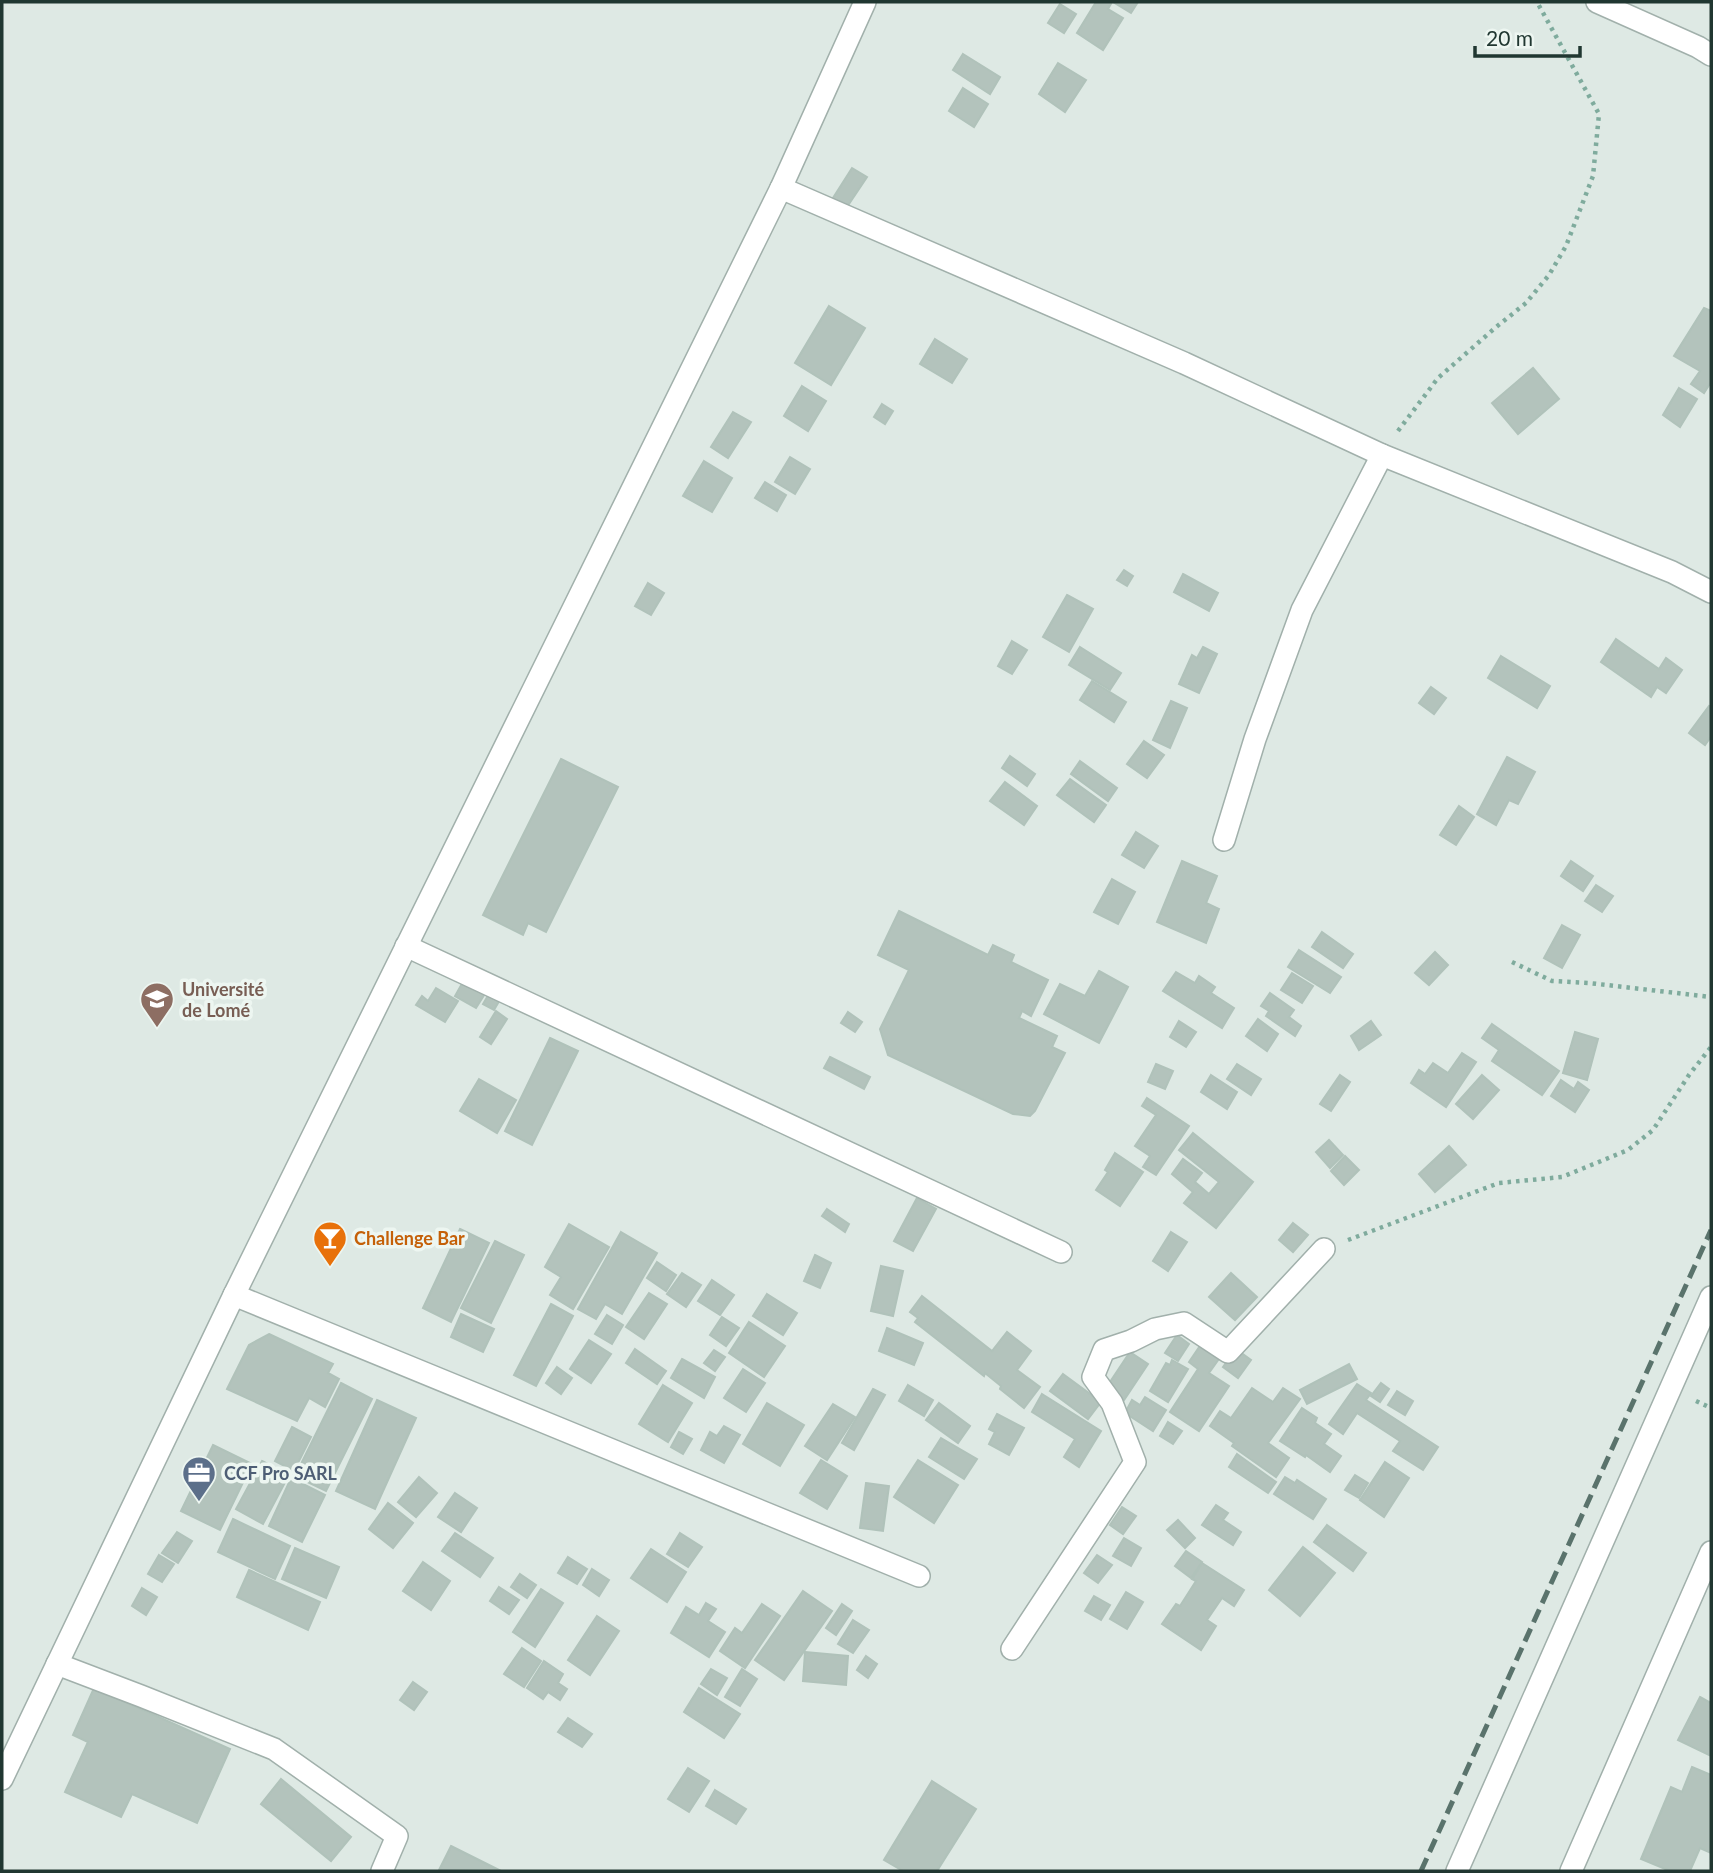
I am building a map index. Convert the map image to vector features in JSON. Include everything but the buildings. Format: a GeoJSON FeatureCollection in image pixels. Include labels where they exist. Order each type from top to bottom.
{"type":"FeatureCollection","features":[{"type":"Feature","properties":{"kind":"street"},"geometry":{"type":"LineString","coordinates":[[2,1779],[234,1295],[781,188],[865,2]]}},
{"type":"Feature","properties":{"kind":"street"},"geometry":{"type":"LineString","coordinates":[[1597,2],[1711,55]]}},
{"type":"Feature","properties":{"kind":"street"},"geometry":{"type":"LineString","coordinates":[[781,188],[1172,357],[1382,454],[1672,572],[1711,592]]}},
{"type":"Feature","properties":{"kind":"street"},"geometry":{"type":"LineString","coordinates":[[1224,840],[1255,738],[1302,610],[1382,454]]}},
{"type":"Feature","properties":{"kind":"street"},"geometry":{"type":"LineString","coordinates":[[406,946],[1061,1252]]}},
{"type":"Feature","properties":{"kind":"street"},"geometry":{"type":"LineString","coordinates":[[1012,1649],[1135,1462],[1112,1403],[1093,1377],[1104,1350],[1131,1341],[1156,1328],[1184,1323],[1228,1352],[1324,1249]]}},
{"type":"Feature","properties":{"kind":"street"},"geometry":{"type":"LineString","coordinates":[[234,1295],[919,1576]]}},
{"type":"Feature","properties":{"kind":"street"},"geometry":{"type":"LineString","coordinates":[[1457,1871],[1711,1297]]}},
{"type":"Feature","properties":{"kind":"street"},"geometry":{"type":"LineString","coordinates":[[1571,1871],[1711,1552]]}},
{"type":"Feature","properties":{"kind":"street"},"geometry":{"type":"LineString","coordinates":[[57,1664],[274,1749],[397,1836],[382,1871]]}},
{"type":"Feature","properties":{"kind":"path"},"geometry":{"type":"LineString","coordinates":[[1382,454],[1438,378],[1526,303],[1549,275],[1566,246],[1593,176],[1600,114],[1537,2]]}},
{"type":"Feature","properties":{"kind":"path"},"geometry":{"type":"LineString","coordinates":[[1512,962],[1552,981],[1711,997]]}},
{"type":"Feature","properties":{"kind":"path"},"geometry":{"type":"LineString","coordinates":[[1324,1249],[1499,1183],[1563,1177],[1628,1150],[1653,1130],[1711,1047]]}},
{"type":"Feature","properties":{"kind":"path"},"geometry":{"type":"LineString","coordinates":[[1700,1403],[1711,1408]]}},
{"type":"Feature","properties":{"kind":"railway"},"geometry":{"type":"LineString","coordinates":[[1421,1871],[1711,1230]]}},
{"type":"Feature","properties":{"kind":"place","name":"Université de Lomé"},"geometry":{"type":"Point","coordinates":[157,1029]}},
{"type":"Feature","properties":{"kind":"place","name":"Challenge Bar"},"geometry":{"type":"Point","coordinates":[330,1268]}},
{"type":"Feature","properties":{"kind":"place","name":"CCF Pro SARL"},"geometry":{"type":"Point","coordinates":[199,1503]}}]}
